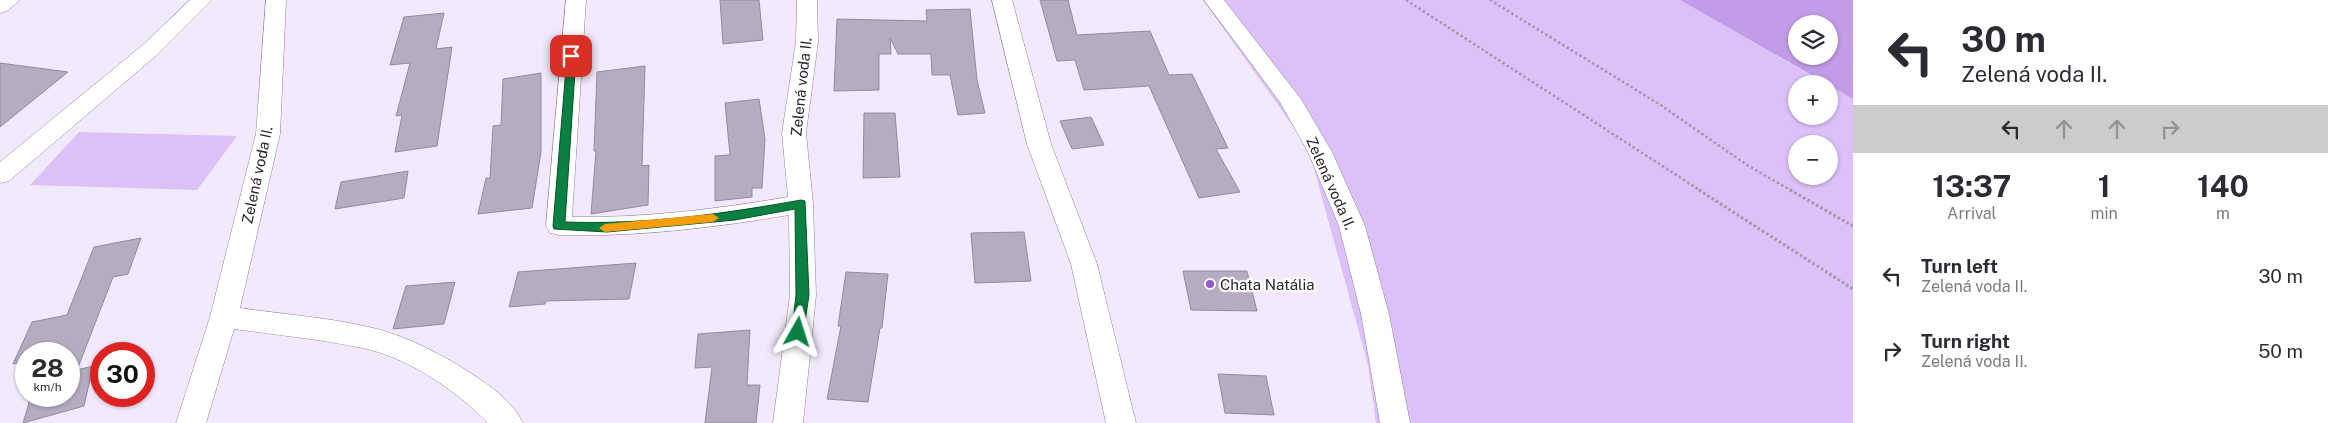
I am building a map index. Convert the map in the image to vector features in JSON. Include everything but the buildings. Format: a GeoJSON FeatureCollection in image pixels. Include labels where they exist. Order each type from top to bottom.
{"type":"FeatureCollection","features":[{"type":"Feature","properties":{"kind":"street"},"geometry":{"type":"LineString","coordinates":[[0,7],[10,0]]}},
{"type":"Feature","properties":{"kind":"street"},"geometry":{"type":"LineString","coordinates":[[0,175],[151,49],[202,0]]}},
{"type":"Feature","properties":{"kind":"street","name":"Zelená voda II."},"geometry":{"type":"LineString","coordinates":[[191,423],[224,317],[268,134],[276,0]]}},
{"type":"Feature","properties":{"kind":"street"},"geometry":{"type":"LineString","coordinates":[[576,0],[558,226],[607,228],[735,216],[801,204]]}},
{"type":"Feature","properties":{"kind":"street","name":"Zelená voda II."},"geometry":{"type":"LineString","coordinates":[[788,423],[802,295],[801,204],[794,133],[807,42],[808,0]]}},
{"type":"Feature","properties":{"kind":"street"},"geometry":{"type":"LineString","coordinates":[[1002,0],[1039,144],[1084,264],[1121,423]]}},
{"type":"Feature","properties":{"kind":"street","name":"Zelená voda II."},"geometry":{"type":"LineString","coordinates":[[1214,0],[1290,98],[1320,152],[1352,226],[1375,314],[1395,423]]}},
{"type":"Feature","properties":{"kind":"street"},"geometry":{"type":"LineString","coordinates":[[224,317],[365,338],[405,351],[445,371],[481,396],[508,423]]}},
{"type":"Feature","properties":{"kind":"path"},"geometry":{"type":"LineString","coordinates":[[1406,0],[1853,289]]}},
{"type":"Feature","properties":{"kind":"path"},"geometry":{"type":"LineString","coordinates":[[1490,0],[1659,104],[1747,164],[1853,226]]}},
{"type":"Feature","properties":{"kind":"shaded area"},"geometry":{"type":"Polygon","coordinates":[[[1203,0],[1680,0],[1788,62],[1788,65],[1793,65],[1810,75],[1788,75],[1788,125],[1838,125],[1838,90],[1853,99],[1853,423],[1376,423],[1368,365],[1308,147],[1203,0]]]}},
{"type":"Feature","properties":{"kind":"shaded area"},"geometry":{"type":"Polygon","coordinates":[[[1680,0],[1853,0],[1853,99],[1838,90],[1838,75],[1811,75],[1794,65],[1838,65],[1838,15],[1788,15],[1788,62],[1680,0]]]}},
{"type":"Feature","properties":{"kind":"shaded area"},"geometry":{"type":"Polygon","coordinates":[[[79,132],[237,136],[197,190],[30,185],[79,132]]]}},
{"type":"Feature","properties":{"kind":"slow traffic"},"geometry":{"type":"LineString","coordinates":[[605,228],[713,218]]}},
{"type":"Feature","properties":{"kind":"place","name":"Chata Natália"},"geometry":{"type":"Point","coordinates":[1210,284]}},
{"type":"Feature","properties":{"kind":"route"},"geometry":{"type":"LineString","coordinates":[[571,56],[558,226],[607,228],[735,216],[801,204],[802,295],[798,332]]}}]}
